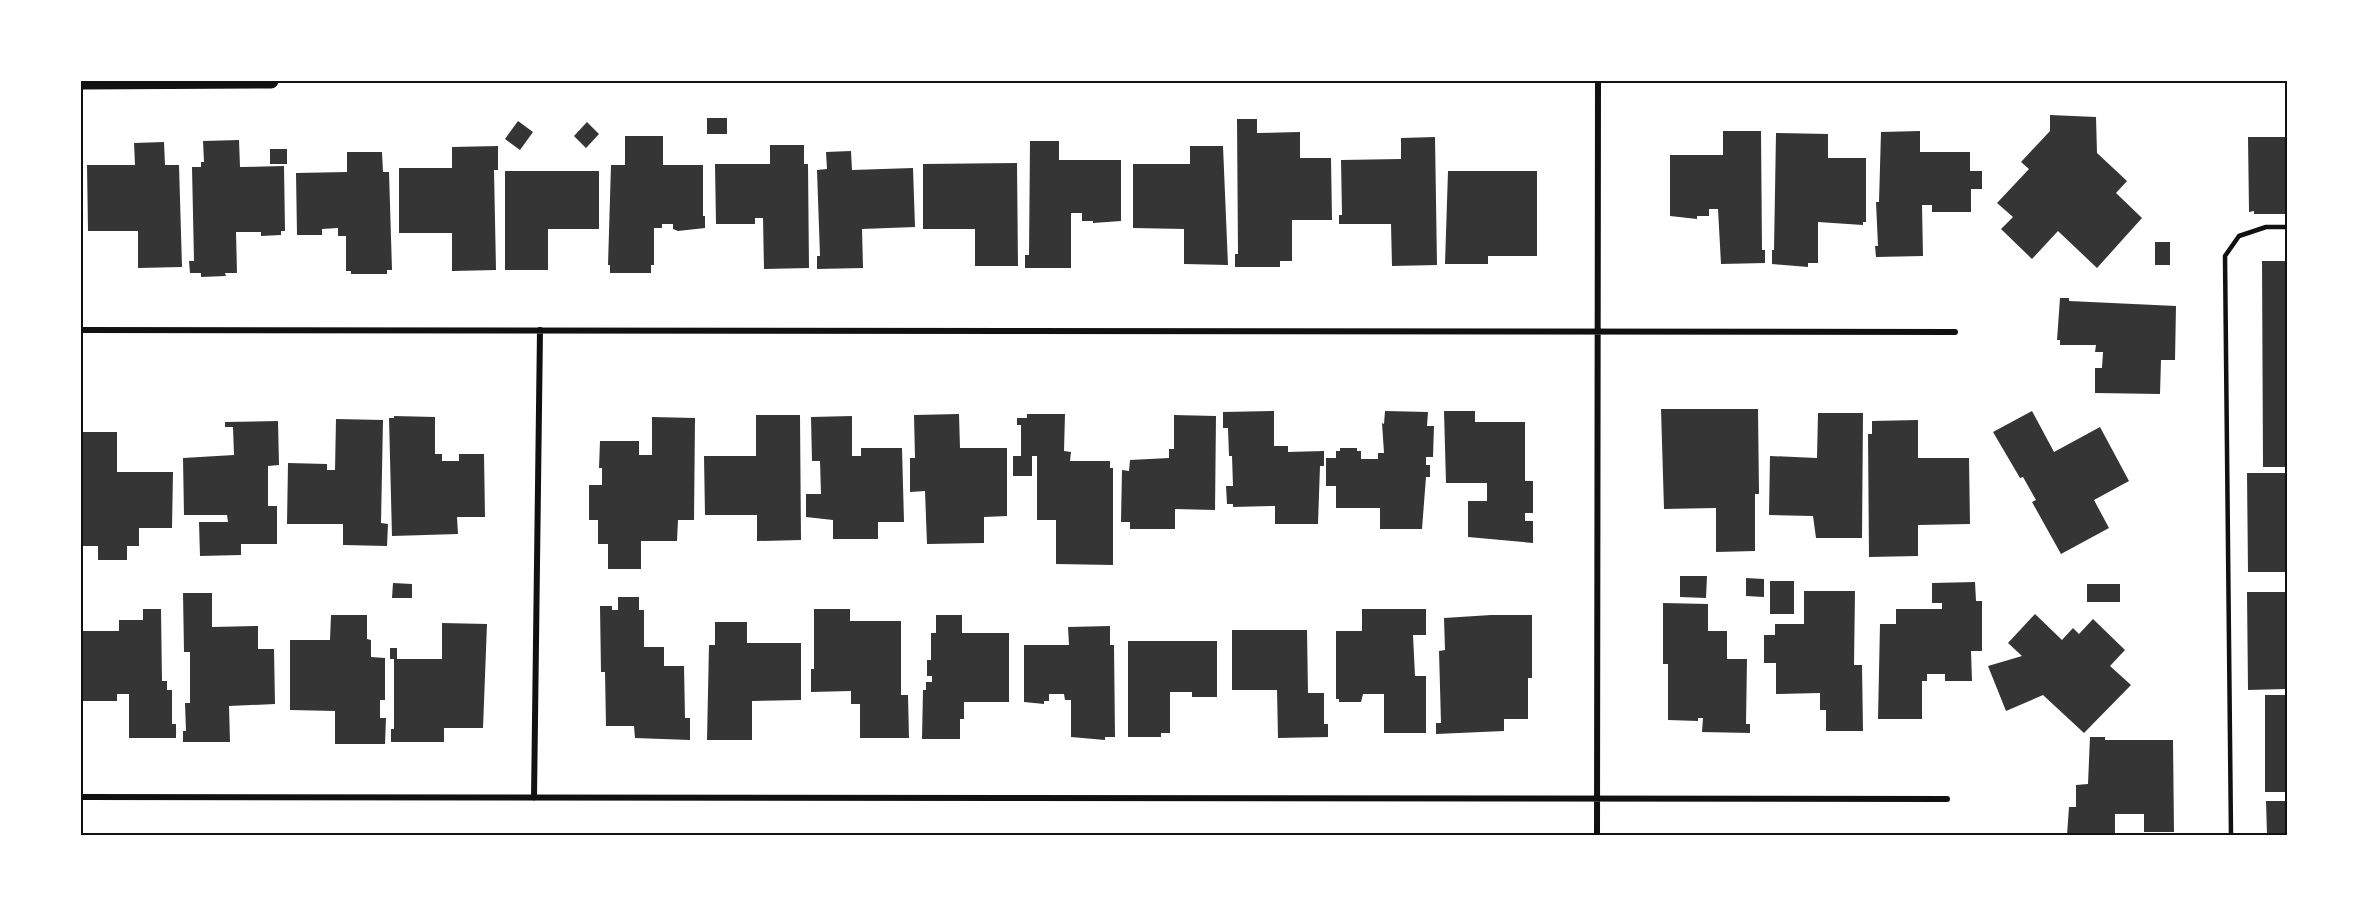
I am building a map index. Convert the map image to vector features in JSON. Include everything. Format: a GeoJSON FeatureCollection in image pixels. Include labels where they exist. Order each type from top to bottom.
{"type":"FeatureCollection","features":[{"type":"Feature","properties":{"kind":"main road"},"geometry":{"type":"LineString","coordinates":[[81,82],[271,81]]}},
{"type":"Feature","properties":{"kind":"street"},"geometry":{"type":"LineString","coordinates":[[1597,835],[1598,81]]}},
{"type":"Feature","properties":{"kind":"street"},"geometry":{"type":"LineString","coordinates":[[81,330],[1955,332]]}},
{"type":"Feature","properties":{"kind":"street"},"geometry":{"type":"LineString","coordinates":[[534,798],[540,330]]}},
{"type":"Feature","properties":{"kind":"street"},"geometry":{"type":"LineString","coordinates":[[81,797],[1947,799]]}},
{"type":"Feature","properties":{"kind":"lane"},"geometry":{"type":"LineString","coordinates":[[2231,835],[2225,256],[2239,236],[2266,227],[2287,227]]}},
{"type":"Feature","properties":{"kind":"building"},"geometry":{"type":"Polygon","coordinates":[[[2050,115],[2096,117],[2097,153],[2127,181],[2116,193],[2142,218],[2097,268],[2058,231],[2032,259],[2001,229],[2013,217],[1997,203],[2029,169],[2021,162],[2050,131],[2050,115]]]}},
{"type":"Feature","properties":{"kind":"building"},"geometry":{"type":"Polygon","coordinates":[[[707,118],[727,118],[727,134],[707,134],[707,118]]]}},
{"type":"Feature","properties":{"kind":"building"},"geometry":{"type":"Polygon","coordinates":[[[1237,119],[1257,119],[1257,133],[1300,132],[1300,158],[1331,158],[1332,220],[1292,220],[1292,261],[1280,261],[1280,267],[1235,267],[1235,254],[1238,254],[1237,119]]]}},
{"type":"Feature","properties":{"kind":"building"},"geometry":{"type":"Polygon","coordinates":[[[518,121],[533,132],[520,150],[505,139],[518,121]]]}},
{"type":"Feature","properties":{"kind":"building"},"geometry":{"type":"Polygon","coordinates":[[[587,122],[599,134],[586,148],[574,136],[587,122]]]}},
{"type":"Feature","properties":{"kind":"building"},"geometry":{"type":"Polygon","coordinates":[[[1723,131],[1761,131],[1762,250],[1765,250],[1765,263],[1721,264],[1718,209],[1709,209],[1709,216],[1697,216],[1697,219],[1670,216],[1670,155],[1723,155],[1723,131]]]}},
{"type":"Feature","properties":{"kind":"building"},"geometry":{"type":"Polygon","coordinates":[[[1920,131],[1920,152],[1970,152],[1970,171],[1982,171],[1982,189],[1971,189],[1971,212],[1932,212],[1932,205],[1922,205],[1923,256],[1876,257],[1875,246],[1878,246],[1876,202],[1879,202],[1881,132],[1920,131]]]}},
{"type":"Feature","properties":{"kind":"building"},"geometry":{"type":"Polygon","coordinates":[[[1776,133],[1828,134],[1828,158],[1866,158],[1866,222],[1863,222],[1863,225],[1818,222],[1818,263],[1808,263],[1808,267],[1772,264],[1776,133]]]}},
{"type":"Feature","properties":{"kind":"building"},"geometry":{"type":"Polygon","coordinates":[[[625,136],[663,136],[663,165],[703,165],[705,228],[678,231],[673,229],[673,224],[662,224],[662,228],[654,228],[654,265],[651,265],[651,273],[610,273],[610,265],[608,265],[611,165],[625,165],[625,136]]]}},
{"type":"Feature","properties":{"kind":"building"},"geometry":{"type":"Polygon","coordinates":[[[1435,137],[1437,265],[1392,266],[1391,224],[1339,224],[1339,215],[1342,215],[1341,160],[1401,159],[1401,138],[1435,137]]]}},
{"type":"Feature","properties":{"kind":"building"},"geometry":{"type":"Polygon","coordinates":[[[2248,137],[2287,137],[2287,214],[2249,212],[2248,137]]]}},
{"type":"Feature","properties":{"kind":"building"},"geometry":{"type":"Polygon","coordinates":[[[239,140],[240,167],[284,166],[285,231],[281,231],[281,235],[261,236],[261,232],[236,232],[237,273],[201,277],[201,273],[190,273],[189,261],[194,261],[192,167],[201,167],[201,162],[204,162],[203,141],[239,140]]]}},
{"type":"Feature","properties":{"kind":"building"},"geometry":{"type":"Polygon","coordinates":[[[1030,141],[1059,141],[1059,160],[1121,160],[1121,221],[1093,223],[1093,221],[1082,221],[1082,213],[1071,213],[1071,268],[1025,268],[1025,255],[1029,255],[1030,141]]]}},
{"type":"Feature","properties":{"kind":"building"},"geometry":{"type":"Polygon","coordinates":[[[164,142],[165,165],[179,165],[182,267],[138,268],[138,231],[88,231],[87,165],[135,165],[134,143],[164,142]]]}},
{"type":"Feature","properties":{"kind":"building"},"geometry":{"type":"Polygon","coordinates":[[[770,145],[804,145],[804,164],[808,164],[809,268],[764,269],[763,218],[755,218],[755,224],[716,224],[715,164],[770,164],[770,145]]]}},
{"type":"Feature","properties":{"kind":"building"},"geometry":{"type":"Polygon","coordinates":[[[498,146],[498,170],[494,170],[496,270],[452,271],[452,233],[399,233],[399,168],[452,168],[452,147],[498,146]]]}},
{"type":"Feature","properties":{"kind":"building"},"geometry":{"type":"Polygon","coordinates":[[[1190,146],[1223,146],[1228,265],[1184,264],[1184,229],[1133,228],[1133,164],[1190,164],[1190,146]]]}},
{"type":"Feature","properties":{"kind":"building"},"geometry":{"type":"Polygon","coordinates":[[[270,149],[287,149],[287,164],[270,164],[270,149]]]}},
{"type":"Feature","properties":{"kind":"building"},"geometry":{"type":"Polygon","coordinates":[[[851,151],[852,170],[913,168],[915,227],[862,229],[863,268],[817,269],[817,256],[820,256],[817,170],[827,169],[826,152],[851,151]]]}},
{"type":"Feature","properties":{"kind":"building"},"geometry":{"type":"Polygon","coordinates":[[[347,152],[382,152],[383,172],[389,172],[392,270],[387,270],[387,274],[351,274],[351,271],[346,271],[346,236],[338,236],[338,228],[322,229],[322,235],[297,235],[296,173],[347,172],[347,152]]]}},
{"type":"Feature","properties":{"kind":"building"},"geometry":{"type":"Polygon","coordinates":[[[1017,163],[1018,266],[975,266],[975,229],[923,229],[923,164],[1017,163]]]}},
{"type":"Feature","properties":{"kind":"building"},"geometry":{"type":"Polygon","coordinates":[[[505,171],[599,171],[599,229],[548,229],[548,270],[505,270],[505,171]]]}},
{"type":"Feature","properties":{"kind":"building"},"geometry":{"type":"Polygon","coordinates":[[[1448,171],[1537,171],[1537,256],[1488,256],[1488,264],[1445,264],[1448,171]]]}},
{"type":"Feature","properties":{"kind":"building"},"geometry":{"type":"Polygon","coordinates":[[[2155,242],[2170,242],[2170,265],[2155,265],[2155,242]]]}},
{"type":"Feature","properties":{"kind":"building"},"geometry":{"type":"Polygon","coordinates":[[[2262,261],[2287,261],[2287,467],[2263,467],[2262,261]]]}},
{"type":"Feature","properties":{"kind":"building"},"geometry":{"type":"Polygon","coordinates":[[[2060,298],[2069,298],[2069,301],[2176,306],[2175,360],[2161,360],[2160,394],[2095,393],[2095,368],[2102,368],[2103,352],[2095,352],[2096,345],[2060,345],[2060,340],[2057,340],[2060,298]]]}},
{"type":"Feature","properties":{"kind":"building"},"geometry":{"type":"Polygon","coordinates":[[[1661,409],[1758,409],[1759,494],[1755,494],[1755,551],[1716,552],[1716,508],[1664,509],[1661,409]]]}},
{"type":"Feature","properties":{"kind":"building"},"geometry":{"type":"Polygon","coordinates":[[[1274,411],[1274,446],[1288,446],[1288,452],[1324,451],[1324,466],[1320,466],[1318,524],[1275,524],[1275,506],[1233,507],[1233,504],[1227,504],[1226,486],[1233,486],[1232,456],[1229,456],[1228,428],[1223,428],[1223,412],[1274,411]]]}},
{"type":"Feature","properties":{"kind":"building"},"geometry":{"type":"Polygon","coordinates":[[[1385,411],[1428,412],[1427,426],[1434,426],[1433,457],[1426,457],[1426,465],[1430,465],[1430,477],[1426,477],[1422,529],[1380,529],[1380,508],[1336,508],[1336,486],[1326,486],[1326,458],[1336,458],[1336,451],[1340,451],[1340,448],[1357,448],[1357,451],[1361,451],[1361,459],[1378,459],[1378,453],[1384,453],[1382,423],[1384,424],[1385,411]]]}},
{"type":"Feature","properties":{"kind":"building"},"geometry":{"type":"Polygon","coordinates":[[[1444,411],[1475,411],[1475,422],[1525,422],[1525,481],[1533,481],[1533,513],[1525,513],[1525,521],[1533,521],[1533,543],[1468,537],[1468,501],[1487,501],[1487,483],[1446,483],[1444,411]]]}},
{"type":"Feature","properties":{"kind":"building"},"geometry":{"type":"Polygon","coordinates":[[[2032,411],[2054,452],[2100,427],[2129,481],[2094,500],[2109,528],[2061,554],[2032,502],[2036,500],[1993,432],[2032,411]]]}},
{"type":"Feature","properties":{"kind":"building"},"geometry":{"type":"Polygon","coordinates":[[[1818,413],[1863,413],[1862,538],[1816,538],[1813,516],[1769,515],[1770,456],[1817,458],[1818,413]]]}},
{"type":"Feature","properties":{"kind":"building"},"geometry":{"type":"Polygon","coordinates":[[[959,414],[960,448],[1007,448],[1007,516],[984,517],[984,543],[927,544],[925,491],[910,492],[910,458],[915,458],[914,415],[959,414]]]}},
{"type":"Feature","properties":{"kind":"building"},"geometry":{"type":"Polygon","coordinates":[[[1027,414],[1065,414],[1064,451],[1071,452],[1070,461],[1110,461],[1110,468],[1113,468],[1113,565],[1056,564],[1056,520],[1037,520],[1037,456],[1032,456],[1032,476],[1013,476],[1013,456],[1021,456],[1021,425],[1017,425],[1017,418],[1027,418],[1027,414]]]}},
{"type":"Feature","properties":{"kind":"building"},"geometry":{"type":"Polygon","coordinates":[[[756,415],[800,415],[801,540],[757,541],[757,515],[705,515],[704,456],[756,456],[756,415]]]}},
{"type":"Feature","properties":{"kind":"building"},"geometry":{"type":"Polygon","coordinates":[[[1174,415],[1216,416],[1215,510],[1175,509],[1175,529],[1130,529],[1130,522],[1121,522],[1122,470],[1129,471],[1130,460],[1169,458],[1169,449],[1174,449],[1174,415]]]}},
{"type":"Feature","properties":{"kind":"building"},"geometry":{"type":"Polygon","coordinates":[[[394,416],[435,417],[435,454],[442,454],[442,461],[459,461],[459,454],[484,454],[485,517],[457,517],[458,534],[392,536],[389,418],[394,418],[394,416]]]}},
{"type":"Feature","properties":{"kind":"building"},"geometry":{"type":"Polygon","coordinates":[[[852,416],[852,456],[861,456],[861,448],[902,448],[904,522],[878,522],[878,539],[833,539],[833,520],[806,517],[806,494],[821,494],[820,461],[812,461],[811,417],[852,416]]]}},
{"type":"Feature","properties":{"kind":"building"},"geometry":{"type":"Polygon","coordinates":[[[652,417],[695,418],[694,520],[678,520],[677,541],[641,541],[641,569],[608,569],[608,544],[598,544],[598,520],[589,520],[589,485],[602,485],[602,468],[599,468],[600,441],[639,441],[639,455],[652,455],[652,417]]]}},
{"type":"Feature","properties":{"kind":"building"},"geometry":{"type":"Polygon","coordinates":[[[336,419],[383,420],[381,523],[388,524],[387,546],[343,545],[343,524],[287,524],[288,463],[327,464],[327,470],[335,470],[336,419]]]}},
{"type":"Feature","properties":{"kind":"building"},"geometry":{"type":"Polygon","coordinates":[[[1918,420],[1918,458],[1969,458],[1970,524],[1918,525],[1918,556],[1869,557],[1868,434],[1872,434],[1872,421],[1918,420]]]}},
{"type":"Feature","properties":{"kind":"building"},"geometry":{"type":"Polygon","coordinates":[[[278,421],[279,465],[268,466],[268,506],[277,506],[277,544],[241,544],[241,555],[200,556],[199,522],[228,522],[227,515],[184,515],[183,458],[234,455],[233,427],[225,427],[225,422],[278,421]]]}},
{"type":"Feature","properties":{"kind":"building"},"geometry":{"type":"Polygon","coordinates":[[[81,432],[117,432],[117,472],[173,472],[172,528],[139,528],[139,546],[127,546],[127,560],[98,560],[98,546],[81,546],[81,432]]]}},
{"type":"Feature","properties":{"kind":"building"},"geometry":{"type":"Polygon","coordinates":[[[2247,473],[2285,473],[2286,572],[2248,572],[2247,473]]]}},
{"type":"Feature","properties":{"kind":"building"},"geometry":{"type":"Polygon","coordinates":[[[1680,576],[1707,576],[1706,598],[1680,597],[1680,576]]]}},
{"type":"Feature","properties":{"kind":"building"},"geometry":{"type":"Polygon","coordinates":[[[1746,578],[1764,579],[1764,597],[1746,596],[1746,578]]]}},
{"type":"Feature","properties":{"kind":"building"},"geometry":{"type":"Polygon","coordinates":[[[1770,581],[1794,581],[1794,614],[1770,614],[1770,581]]]}},
{"type":"Feature","properties":{"kind":"building"},"geometry":{"type":"Polygon","coordinates":[[[1975,582],[1976,601],[1982,601],[1982,651],[1971,651],[1972,681],[1945,681],[1945,674],[1927,674],[1927,681],[1922,681],[1922,719],[1878,719],[1880,624],[1896,624],[1896,609],[1942,609],[1942,603],[1932,603],[1932,583],[1975,582]]]}},
{"type":"Feature","properties":{"kind":"building"},"geometry":{"type":"Polygon","coordinates":[[[393,583],[412,584],[412,598],[392,598],[393,583]]]}},
{"type":"Feature","properties":{"kind":"building"},"geometry":{"type":"Polygon","coordinates":[[[2087,584],[2120,584],[2120,602],[2087,602],[2087,584]]]}},
{"type":"Feature","properties":{"kind":"building"},"geometry":{"type":"Polygon","coordinates":[[[1804,591],[1855,591],[1854,665],[1862,665],[1863,731],[1826,731],[1826,710],[1820,710],[1820,693],[1776,694],[1776,663],[1764,663],[1764,635],[1775,635],[1775,624],[1804,624],[1804,591]]]}},
{"type":"Feature","properties":{"kind":"building"},"geometry":{"type":"Polygon","coordinates":[[[2247,592],[2285,592],[2287,689],[2248,690],[2247,592]]]}},
{"type":"Feature","properties":{"kind":"building"},"geometry":{"type":"Polygon","coordinates":[[[183,593],[212,593],[212,627],[258,626],[258,649],[274,649],[275,704],[229,706],[230,742],[183,742],[183,731],[186,731],[185,703],[190,703],[190,652],[184,652],[183,593]]]}},
{"type":"Feature","properties":{"kind":"building"},"geometry":{"type":"Polygon","coordinates":[[[618,597],[639,597],[639,610],[644,610],[644,647],[664,647],[664,666],[684,666],[685,718],[690,718],[690,740],[635,738],[634,726],[606,726],[605,672],[601,672],[600,606],[612,606],[612,610],[618,610],[618,597]]]}},
{"type":"Feature","properties":{"kind":"building"},"geometry":{"type":"Polygon","coordinates":[[[1663,603],[1708,604],[1708,631],[1727,631],[1727,659],[1747,659],[1746,724],[1750,724],[1750,733],[1702,732],[1703,718],[1698,718],[1698,721],[1668,720],[1668,664],[1663,664],[1663,603]]]}},
{"type":"Feature","properties":{"kind":"building"},"geometry":{"type":"Polygon","coordinates":[[[143,609],[161,609],[162,681],[167,681],[167,690],[172,690],[172,724],[176,724],[176,738],[129,738],[129,694],[117,694],[117,701],[81,701],[83,631],[119,631],[119,620],[143,620],[143,609]]]}},
{"type":"Feature","properties":{"kind":"building"},"geometry":{"type":"Polygon","coordinates":[[[814,609],[850,609],[850,621],[901,621],[901,695],[908,695],[909,738],[860,738],[860,704],[851,704],[851,691],[811,692],[811,669],[814,669],[814,609]]]}},
{"type":"Feature","properties":{"kind":"building"},"geometry":{"type":"Polygon","coordinates":[[[1362,609],[1426,609],[1426,635],[1413,635],[1415,676],[1426,676],[1426,733],[1384,733],[1384,694],[1363,694],[1361,702],[1339,702],[1339,699],[1336,699],[1336,631],[1362,631],[1362,609]]]}},
{"type":"Feature","properties":{"kind":"building"},"geometry":{"type":"Polygon","coordinates":[[[2035,614],[2062,640],[2073,628],[2079,634],[2093,619],[2125,650],[2110,666],[2131,685],[2084,733],[2043,695],[2006,711],[1988,666],[2022,656],[2008,643],[2035,614]]]}},
{"type":"Feature","properties":{"kind":"building"},"geometry":{"type":"Polygon","coordinates":[[[331,615],[367,615],[367,639],[371,640],[371,657],[385,658],[385,700],[380,700],[380,718],[386,718],[385,744],[335,744],[335,711],[290,710],[290,640],[330,640],[331,615]]]}},
{"type":"Feature","properties":{"kind":"building"},"geometry":{"type":"Polygon","coordinates":[[[936,615],[962,615],[962,633],[1009,633],[1009,702],[964,702],[964,719],[960,719],[960,739],[922,739],[923,690],[926,690],[926,682],[932,682],[932,676],[927,676],[927,660],[931,660],[931,633],[936,633],[936,615]]]}},
{"type":"Feature","properties":{"kind":"building"},"geometry":{"type":"Polygon","coordinates":[[[1532,615],[1532,678],[1528,678],[1528,719],[1504,719],[1504,731],[1436,734],[1436,723],[1441,723],[1439,651],[1445,650],[1444,618],[1532,615]]]}},
{"type":"Feature","properties":{"kind":"building"},"geometry":{"type":"Polygon","coordinates":[[[715,622],[747,622],[747,643],[801,643],[801,700],[752,701],[752,740],[707,740],[709,645],[715,645],[715,622]]]}},
{"type":"Feature","properties":{"kind":"building"},"geometry":{"type":"Polygon","coordinates":[[[442,623],[487,624],[483,728],[444,728],[444,742],[391,742],[391,729],[394,729],[394,659],[390,659],[390,648],[397,648],[397,659],[442,659],[442,623]]]}},
{"type":"Feature","properties":{"kind":"building"},"geometry":{"type":"Polygon","coordinates":[[[1110,626],[1110,645],[1114,645],[1115,737],[1105,737],[1105,740],[1071,737],[1071,700],[1065,700],[1064,694],[1049,694],[1049,701],[1044,701],[1044,704],[1024,702],[1024,645],[1069,645],[1068,627],[1110,626]]]}},
{"type":"Feature","properties":{"kind":"building"},"geometry":{"type":"Polygon","coordinates":[[[1232,630],[1307,630],[1308,693],[1324,693],[1324,724],[1328,724],[1328,737],[1278,738],[1277,690],[1232,690],[1232,630]]]}},
{"type":"Feature","properties":{"kind":"building"},"geometry":{"type":"Polygon","coordinates":[[[1128,641],[1217,641],[1217,697],[1192,697],[1192,692],[1170,692],[1170,733],[1161,733],[1161,737],[1128,737],[1128,641]]]}},
{"type":"Feature","properties":{"kind":"building"},"geometry":{"type":"Polygon","coordinates":[[[2265,695],[2287,695],[2287,792],[2265,792],[2265,695]]]}},
{"type":"Feature","properties":{"kind":"building"},"geometry":{"type":"Polygon","coordinates":[[[2090,737],[2105,737],[2105,740],[2173,740],[2174,832],[2144,832],[2144,814],[2115,814],[2115,835],[2067,835],[2069,807],[2076,807],[2076,785],[2088,784],[2090,737]]]}},
{"type":"Feature","properties":{"kind":"building"},"geometry":{"type":"Polygon","coordinates":[[[2266,801],[2287,801],[2287,835],[2267,835],[2266,801]]]}}]}
